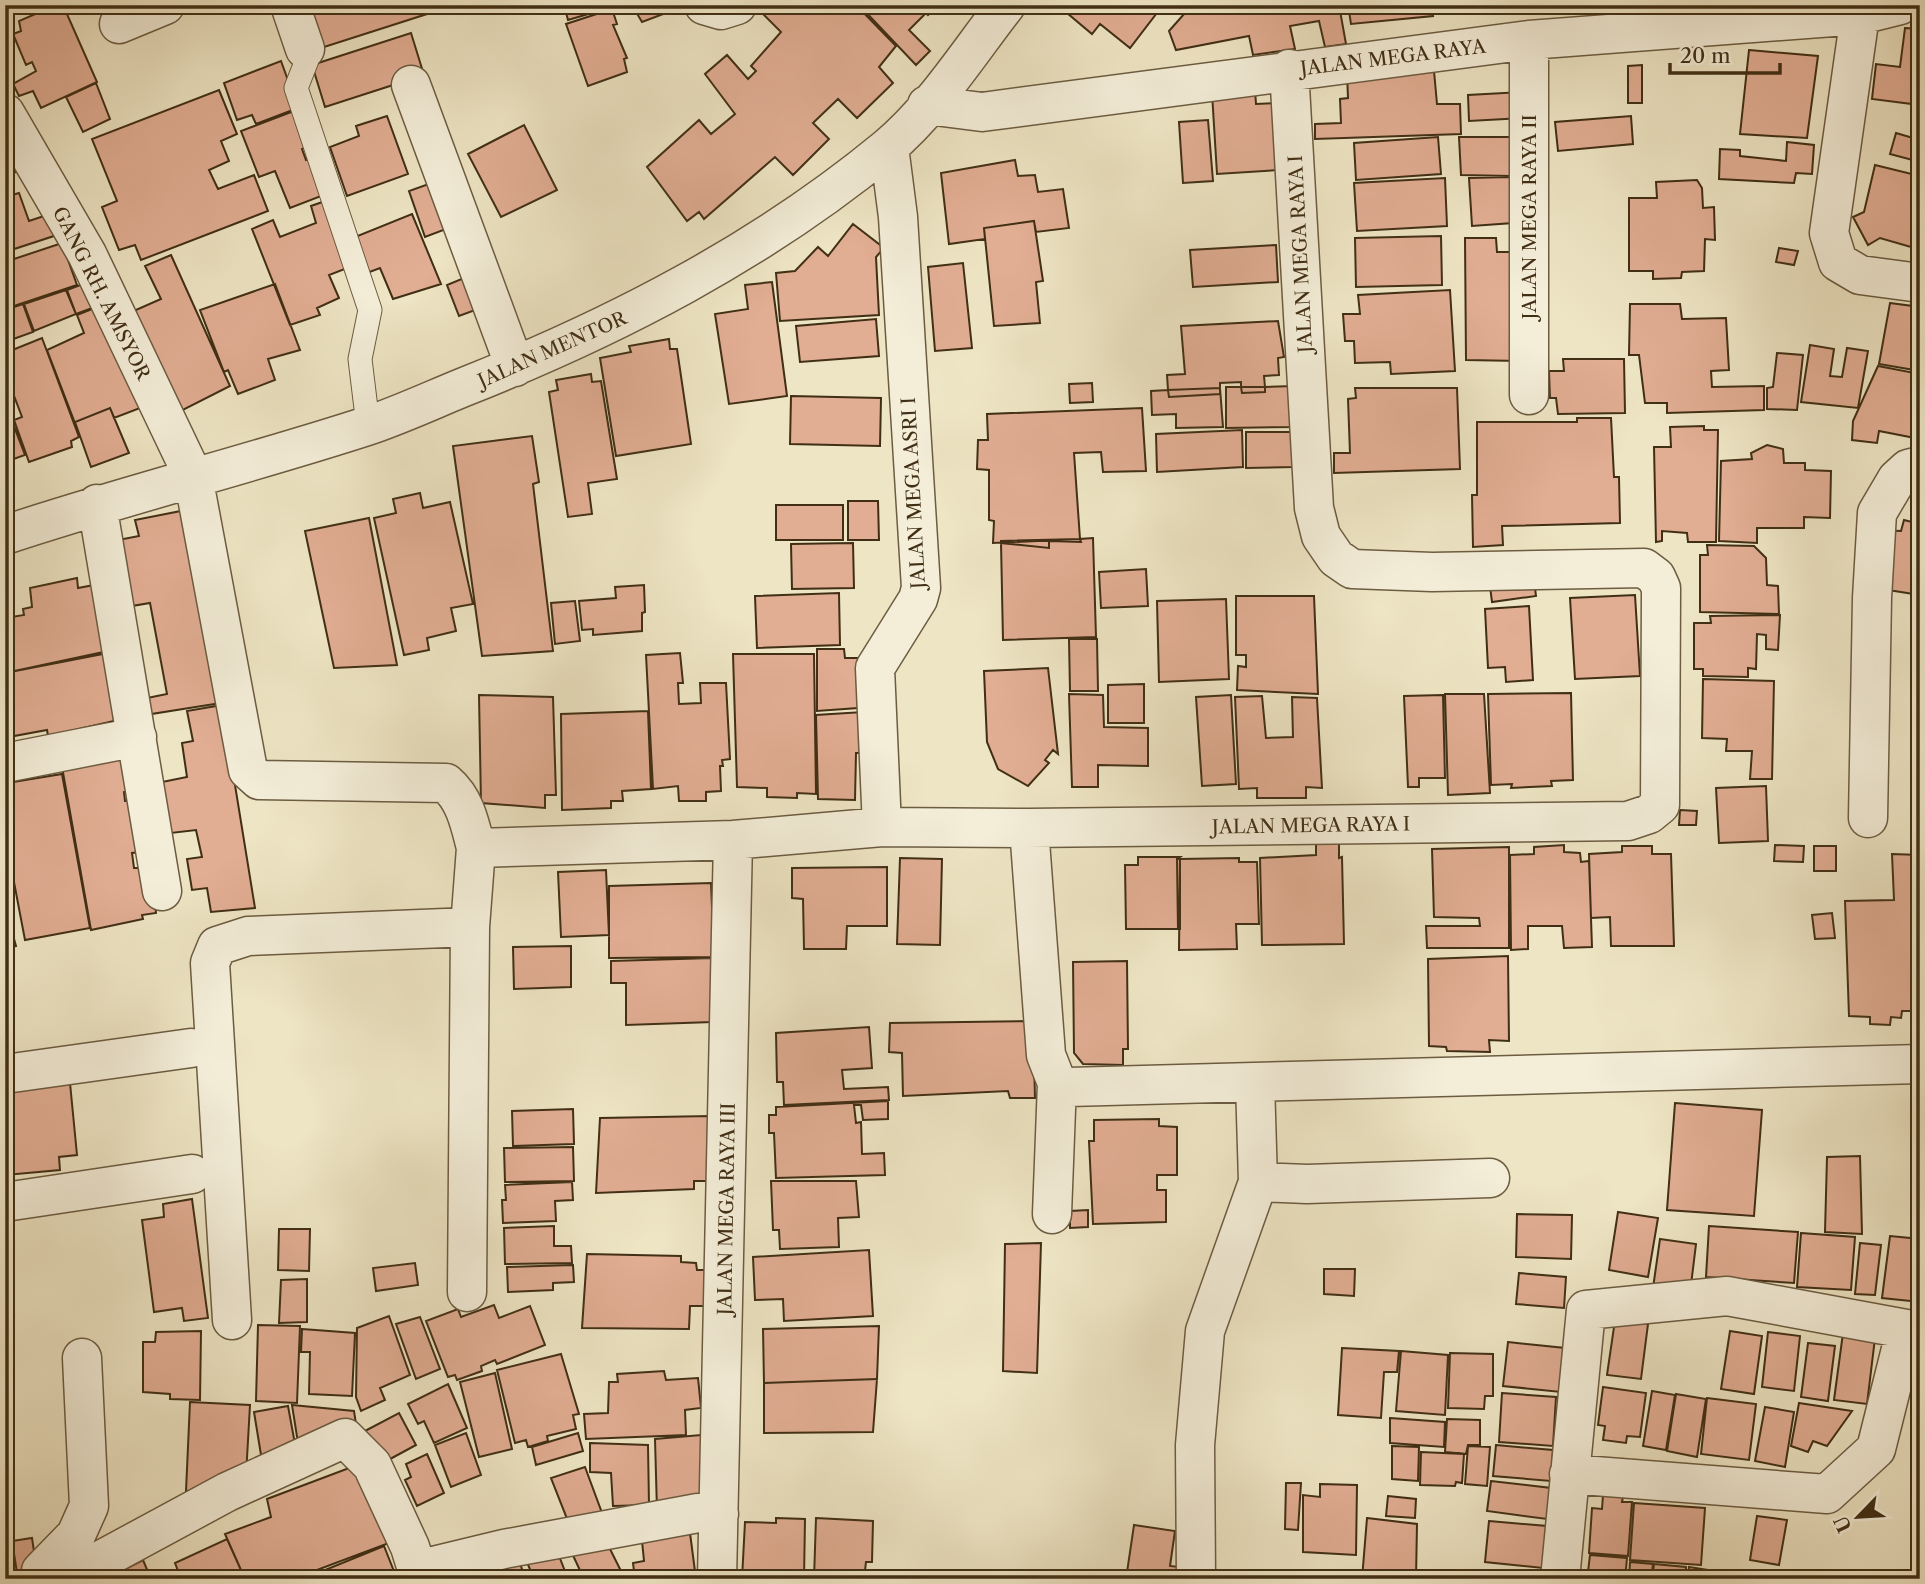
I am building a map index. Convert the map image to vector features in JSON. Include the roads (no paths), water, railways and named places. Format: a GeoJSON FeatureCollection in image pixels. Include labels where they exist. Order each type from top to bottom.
{"type":"FeatureCollection","features":[{"type":"Feature","properties":{"kind":"street"},"geometry":{"type":"LineString","coordinates":[[119,24],[165,5]]}},
{"type":"Feature","properties":{"kind":"street"},"geometry":{"type":"LineString","coordinates":[[290,5],[305,49]]}},
{"type":"Feature","properties":{"kind":"street"},"geometry":{"type":"LineString","coordinates":[[704,5],[721,10],[737,5]]}},
{"type":"Feature","properties":{"kind":"street","name":"JALAN MENTOR"},"geometry":{"type":"LineString","coordinates":[[5,535],[97,504],[368,425],[515,367],[640,310],[751,247],[889,147],[927,105],[1006,5]]}},
{"type":"Feature","properties":{"kind":"street","name":"JALAN MEGA RAYA"},"geometry":{"type":"LineString","coordinates":[[927,105],[982,112],[1289,69],[1529,40],[1568,22],[1860,15],[1900,5]]}},
{"type":"Feature","properties":{"kind":"street"},"geometry":{"type":"LineString","coordinates":[[1860,15],[1829,233],[1838,262],[1860,275],[1920,283]]}},
{"type":"Feature","properties":{"kind":"street","name":"JALAN MEGA RAYA II"},"geometry":{"type":"LineString","coordinates":[[1529,40],[1529,395]]}},
{"type":"Feature","properties":{"kind":"street","name":"JALAN MEGA RAYA I"},"geometry":{"type":"LineString","coordinates":[[1029,828],[1628,821],[1649,814],[1660,805],[1661,588],[1657,577],[1644,568],[1432,572],[1352,569],[1336,558],[1321,536],[1314,508],[1289,69]]}},
{"type":"Feature","properties":{"kind":"street"},"geometry":{"type":"LineString","coordinates":[[411,85],[515,367]]}},
{"type":"Feature","properties":{"kind":"street","name":"GANG RH. AMSYOR"},"geometry":{"type":"LineString","coordinates":[[5,113],[87,254],[192,476],[248,770],[253,778],[446,783],[457,792],[463,804],[475,848]]}},
{"type":"Feature","properties":{"kind":"street","name":"JALAN MEGA ASRI I"},"geometry":{"type":"LineString","coordinates":[[882,827],[875,668],[918,598],[921,588],[898,217],[889,147]]}},
{"type":"Feature","properties":{"kind":"street"},"geometry":{"type":"LineString","coordinates":[[1868,818],[1872,598],[1877,513],[1896,479],[1908,470],[1920,466]]}},
{"type":"Feature","properties":{"kind":"street"},"geometry":{"type":"LineString","coordinates":[[97,504],[162,891]]}},
{"type":"Feature","properties":{"kind":"street"},"geometry":{"type":"LineString","coordinates":[[5,763],[136,737]]}},
{"type":"Feature","properties":{"kind":"street"},"geometry":{"type":"LineString","coordinates":[[467,1292],[470,927],[475,848],[733,839],[882,827],[1029,828],[1046,1055],[1057,1083],[1052,1214]]}},
{"type":"Feature","properties":{"kind":"street","name":"JALAN MEGA RAYA III"},"geometry":{"type":"LineString","coordinates":[[717,1579],[733,839]]}},
{"type":"Feature","properties":{"kind":"street"},"geometry":{"type":"LineString","coordinates":[[232,1320],[210,963],[217,946],[248,936],[470,927]]}},
{"type":"Feature","properties":{"kind":"street"},"geometry":{"type":"LineString","coordinates":[[5,1074],[191,1048]]}},
{"type":"Feature","properties":{"kind":"street"},"geometry":{"type":"LineString","coordinates":[[1057,1083],[1069,1087],[1920,1064]]}},
{"type":"Feature","properties":{"kind":"street"},"geometry":{"type":"LineString","coordinates":[[1196,1579],[1195,1445],[1205,1331],[1258,1182],[1255,1082]]}},
{"type":"Feature","properties":{"kind":"street"},"geometry":{"type":"LineString","coordinates":[[5,1202],[192,1174]]}},
{"type":"Feature","properties":{"kind":"street"},"geometry":{"type":"LineString","coordinates":[[1258,1182],[1307,1184],[1490,1178]]}},
{"type":"Feature","properties":{"kind":"street"},"geometry":{"type":"LineString","coordinates":[[1560,1579],[1569,1474],[1586,1310],[1727,1296],[1906,1329],[1875,1448],[1827,1494],[1569,1474]]}},
{"type":"Feature","properties":{"kind":"street"},"geometry":{"type":"LineString","coordinates":[[41,1579],[41,1571],[76,1535],[89,1506],[82,1358]]}},
{"type":"Feature","properties":{"kind":"street"},"geometry":{"type":"LineString","coordinates":[[66,1579],[227,1492],[345,1438],[372,1465],[419,1574],[504,1549],[698,1513],[719,1514]]}},
{"type":"Feature","properties":{"kind":"lane"},"geometry":{"type":"LineString","coordinates":[[305,49],[307,60],[296,88],[370,310],[360,359],[368,425]]}}]}
